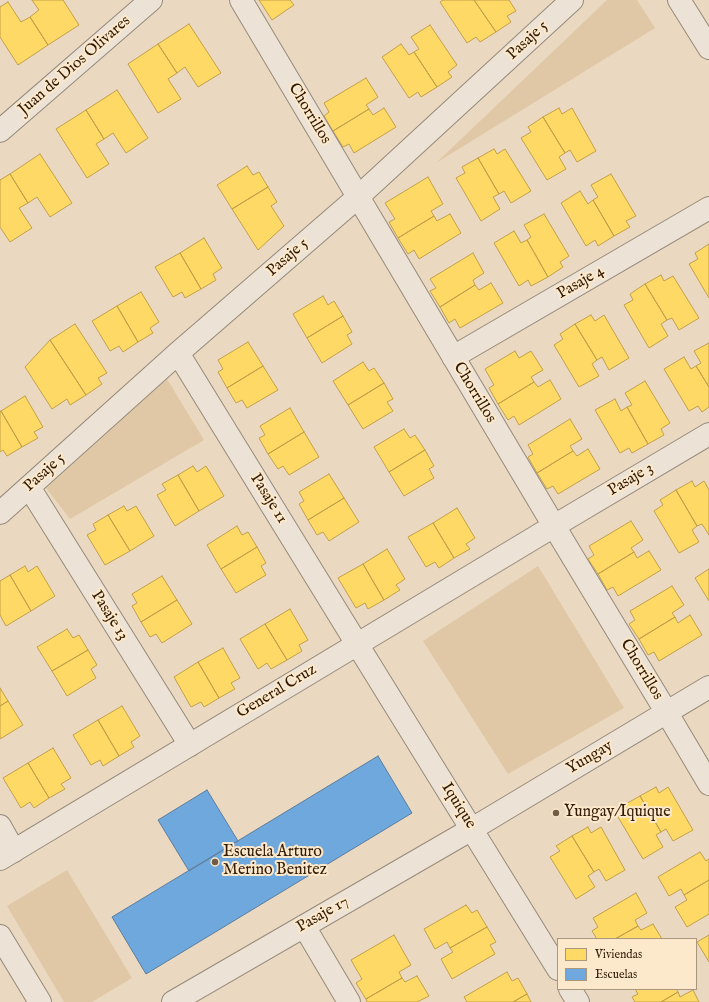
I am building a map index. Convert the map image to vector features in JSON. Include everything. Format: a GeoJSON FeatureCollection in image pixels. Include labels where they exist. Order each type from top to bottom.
{"type":"FeatureCollection","features":[{"type":"Feature","properties":{"kind":"street","name":"Juan de Dios Olivares"},"geometry":{"type":"LineString","coordinates":[[0,131],[151,0]]}},
{"type":"Feature","properties":{"kind":"street","name":"Chorrillos"},"geometry":{"type":"LineString","coordinates":[[241,0],[453,358],[709,784]]}},
{"type":"Feature","properties":{"kind":"street","name":"Pasaje 5"},"geometry":{"type":"LineString","coordinates":[[0,513],[178,353],[358,197],[572,0]]}},
{"type":"Feature","properties":{"kind":"street"},"geometry":{"type":"LineString","coordinates":[[679,0],[709,48]]}},
{"type":"Feature","properties":{"kind":"street","name":"Pasaje 4"},"geometry":{"type":"LineString","coordinates":[[453,358],[709,208]]}},
{"type":"Feature","properties":{"kind":"street","name":"Pasaje 11"},"geometry":{"type":"LineString","coordinates":[[178,353],[357,644]]}},
{"type":"Feature","properties":{"kind":"street","name":"Pasaje 3"},"geometry":{"type":"LineString","coordinates":[[554,526],[709,434]]}},
{"type":"Feature","properties":{"kind":"street","name":"Pasaje 13"},"geometry":{"type":"LineString","coordinates":[[29,488],[190,744]]}},
{"type":"Feature","properties":{"kind":"street","name":"General Cruz"},"geometry":{"type":"LineString","coordinates":[[7,855],[554,526]]}},
{"type":"Feature","properties":{"kind":"street","name":"Iquique"},"geometry":{"type":"LineString","coordinates":[[357,644],[557,967]]}},
{"type":"Feature","properties":{"kind":"street","name":"Yungay"},"geometry":{"type":"LineString","coordinates":[[472,829],[709,687]]}},
{"type":"Feature","properties":{"kind":"street"},"geometry":{"type":"LineString","coordinates":[[0,826],[7,855]]}},
{"type":"Feature","properties":{"kind":"street","name":"Pasaje 17"},"geometry":{"type":"LineString","coordinates":[[173,1002],[472,829]]}},
{"type":"Feature","properties":{"kind":"street"},"geometry":{"type":"LineString","coordinates":[[304,926],[349,1002]]}},
{"type":"Feature","properties":{"kind":"street"},"geometry":{"type":"LineString","coordinates":[[0,936],[40,1002]]}},
{"type":"Feature","properties":{"kind":"street"},"geometry":{"type":"LineString","coordinates":[[571,990],[578,1002]]}},
{"type":"Feature","properties":{"kind":"shaded area"},"geometry":{"type":"Polygon","coordinates":[[[607,0],[637,0],[655,28],[436,163],[607,0]]]}},
{"type":"Feature","properties":{"kind":"shaded area"},"geometry":{"type":"Polygon","coordinates":[[[167,379],[204,440],[70,519],[46,488],[167,379]]]}},
{"type":"Feature","properties":{"kind":"shaded area"},"geometry":{"type":"Polygon","coordinates":[[[538,566],[624,708],[508,774],[423,641],[538,566]]]}},
{"type":"Feature","properties":{"kind":"shaded area"},"geometry":{"type":"Polygon","coordinates":[[[67,870],[132,978],[92,1002],[64,1002],[7,906],[67,870]]]}},
{"type":"Feature","properties":{"kind":"building: Viviendas"},"geometry":{"type":"Polygon","coordinates":[[[32,0],[63,0],[79,25],[48,45],[30,17],[39,10],[32,0]]]}},
{"type":"Feature","properties":{"kind":"building: Viviendas"},"geometry":{"type":"Polygon","coordinates":[[[259,0],[290,0],[294,5],[272,20],[259,0]]]}},
{"type":"Feature","properties":{"kind":"building: Viviendas"},"geometry":{"type":"Polygon","coordinates":[[[443,0],[474,0],[496,32],[480,42],[476,37],[467,43],[440,2],[443,0]]]}},
{"type":"Feature","properties":{"kind":"building: Viviendas"},"geometry":{"type":"Polygon","coordinates":[[[474,0],[509,0],[516,11],[507,16],[511,22],[496,32],[474,0]]]}},
{"type":"Feature","properties":{"kind":"building: Viviendas"},"geometry":{"type":"Polygon","coordinates":[[[8,2],[21,22],[30,17],[48,45],[18,65],[0,37],[0,7],[8,2]]]}},
{"type":"Feature","properties":{"kind":"building: Viviendas"},"geometry":{"type":"Polygon","coordinates":[[[189,24],[221,73],[198,87],[185,67],[177,73],[158,44],[189,24]]]}},
{"type":"Feature","properties":{"kind":"building: Viviendas"},"geometry":{"type":"Polygon","coordinates":[[[430,25],[457,65],[448,72],[452,77],[437,87],[414,52],[419,49],[411,37],[430,25]]]}},
{"type":"Feature","properties":{"kind":"building: Viviendas"},"geometry":{"type":"Polygon","coordinates":[[[158,44],[177,73],[168,79],[181,99],[158,113],[128,64],[158,44]]]}},
{"type":"Feature","properties":{"kind":"building: Viviendas"},"geometry":{"type":"Polygon","coordinates":[[[401,44],[409,55],[414,52],[437,87],[421,97],[418,92],[409,98],[382,57],[401,44]]]}},
{"type":"Feature","properties":{"kind":"building: Viviendas"},"geometry":{"type":"Polygon","coordinates":[[[366,78],[378,97],[366,105],[369,109],[333,131],[324,116],[329,112],[324,103],[366,78]]]}},
{"type":"Feature","properties":{"kind":"building: Viviendas"},"geometry":{"type":"Polygon","coordinates":[[[117,90],[148,138],[126,153],[113,133],[104,139],[86,110],[117,90]]]}},
{"type":"Feature","properties":{"kind":"building: Viviendas"},"geometry":{"type":"Polygon","coordinates":[[[384,108],[396,127],[354,153],[349,144],[343,147],[333,131],[369,109],[373,115],[384,108]]]}},
{"type":"Feature","properties":{"kind":"building: Viviendas"},"geometry":{"type":"Polygon","coordinates":[[[559,108],[562,114],[572,108],[596,151],[577,162],[570,150],[565,153],[543,117],[559,108]]]}},
{"type":"Feature","properties":{"kind":"building: Viviendas"},"geometry":{"type":"Polygon","coordinates":[[[86,110],[104,139],[96,144],[109,164],[87,178],[56,129],[86,110]]]}},
{"type":"Feature","properties":{"kind":"building: Viviendas"},"geometry":{"type":"Polygon","coordinates":[[[543,117],[565,153],[559,157],[566,169],[547,180],[521,138],[531,132],[528,127],[543,117]]]}},
{"type":"Feature","properties":{"kind":"building: Viviendas"},"geometry":{"type":"Polygon","coordinates":[[[494,149],[497,154],[505,149],[531,191],[511,203],[504,191],[499,194],[478,158],[494,149]]]}},
{"type":"Feature","properties":{"kind":"building: Viviendas"},"geometry":{"type":"Polygon","coordinates":[[[40,154],[72,203],[50,217],[37,197],[28,203],[10,174],[40,154]]]}},
{"type":"Feature","properties":{"kind":"building: Viviendas"},"geometry":{"type":"Polygon","coordinates":[[[478,158],[499,194],[493,197],[500,209],[481,221],[456,178],[465,173],[462,167],[478,158]]]}},
{"type":"Feature","properties":{"kind":"building: Viviendas"},"geometry":{"type":"Polygon","coordinates":[[[247,166],[253,175],[259,172],[268,187],[232,209],[217,185],[247,166]]]}},
{"type":"Feature","properties":{"kind":"building: Viviendas"},"geometry":{"type":"Polygon","coordinates":[[[10,174],[28,203],[19,208],[32,228],[10,242],[0,227],[0,180],[10,174]]]}},
{"type":"Feature","properties":{"kind":"building: Viviendas"},"geometry":{"type":"Polygon","coordinates":[[[611,174],[636,216],[626,221],[630,227],[614,236],[593,200],[598,197],[591,185],[611,174]]]}},
{"type":"Feature","properties":{"kind":"building: Viviendas"},"geometry":{"type":"Polygon","coordinates":[[[428,177],[443,204],[431,211],[434,216],[398,238],[389,222],[395,219],[385,203],[428,177]]]}},
{"type":"Feature","properties":{"kind":"building: Viviendas"},"geometry":{"type":"Polygon","coordinates":[[[268,187],[277,202],[271,206],[284,226],[258,250],[232,209],[268,187]]]}},
{"type":"Feature","properties":{"kind":"building: Viviendas"},"geometry":{"type":"Polygon","coordinates":[[[580,191],[588,204],[593,200],[614,236],[598,246],[595,240],[586,246],[561,203],[580,191]]]}},
{"type":"Feature","properties":{"kind":"building: Viviendas"},"geometry":{"type":"Polygon","coordinates":[[[450,214],[461,233],[419,259],[414,250],[408,254],[398,238],[434,216],[437,221],[450,214]]]}},
{"type":"Feature","properties":{"kind":"building: Viviendas"},"geometry":{"type":"Polygon","coordinates":[[[544,214],[569,256],[560,262],[563,267],[548,277],[527,240],[531,237],[524,225],[544,214]]]}},
{"type":"Feature","properties":{"kind":"building: Viviendas"},"geometry":{"type":"Polygon","coordinates":[[[514,231],[521,243],[527,240],[548,277],[531,286],[528,280],[519,286],[494,243],[514,231]]]}},
{"type":"Feature","properties":{"kind":"building: Viviendas"},"geometry":{"type":"Polygon","coordinates":[[[204,238],[222,268],[213,274],[216,280],[201,289],[180,253],[204,238]]]}},
{"type":"Feature","properties":{"kind":"building: Viviendas"},"geometry":{"type":"Polygon","coordinates":[[[709,244],[709,298],[689,264],[698,259],[695,253],[709,244]]]}},
{"type":"Feature","properties":{"kind":"building: Viviendas"},"geometry":{"type":"Polygon","coordinates":[[[180,253],[201,289],[185,298],[182,292],[173,297],[155,267],[180,253]]]}},
{"type":"Feature","properties":{"kind":"building: Viviendas"},"geometry":{"type":"Polygon","coordinates":[[[473,253],[484,273],[473,280],[475,285],[440,307],[430,291],[436,288],[430,279],[473,253]]]}},
{"type":"Feature","properties":{"kind":"building: Viviendas"},"geometry":{"type":"Polygon","coordinates":[[[661,275],[664,281],[673,276],[699,318],[679,330],[672,318],[667,320],[645,284],[661,275]]]}},
{"type":"Feature","properties":{"kind":"building: Viviendas"},"geometry":{"type":"Polygon","coordinates":[[[491,283],[503,303],[460,328],[455,319],[449,323],[440,307],[475,285],[479,290],[491,283]]]}},
{"type":"Feature","properties":{"kind":"building: Viviendas"},"geometry":{"type":"Polygon","coordinates":[[[645,284],[667,320],[661,324],[668,336],[649,348],[624,305],[633,300],[630,294],[645,284]]]}},
{"type":"Feature","properties":{"kind":"building: Viviendas"},"geometry":{"type":"Polygon","coordinates":[[[141,292],[159,322],[150,328],[153,333],[138,342],[117,306],[141,292]]]}},
{"type":"Feature","properties":{"kind":"building: Viviendas"},"geometry":{"type":"Polygon","coordinates":[[[323,296],[328,305],[334,301],[343,316],[307,338],[293,314],[323,296]]]}},
{"type":"Feature","properties":{"kind":"building: Viviendas"},"geometry":{"type":"Polygon","coordinates":[[[117,306],[138,342],[123,352],[119,346],[110,351],[92,321],[117,306]]]}},
{"type":"Feature","properties":{"kind":"building: Viviendas"},"geometry":{"type":"Polygon","coordinates":[[[591,315],[595,321],[604,315],[629,358],[609,370],[602,357],[597,360],[575,324],[591,315]]]}},
{"type":"Feature","properties":{"kind":"building: Viviendas"},"geometry":{"type":"Polygon","coordinates":[[[343,316],[352,332],[347,335],[352,344],[322,363],[307,338],[343,316]]]}},
{"type":"Feature","properties":{"kind":"building: Viviendas"},"geometry":{"type":"Polygon","coordinates":[[[75,324],[107,373],[98,378],[102,384],[86,395],[50,340],[75,324]]]}},
{"type":"Feature","properties":{"kind":"building: Viviendas"},"geometry":{"type":"Polygon","coordinates":[[[575,324],[597,360],[592,364],[599,376],[579,387],[554,345],[563,339],[560,334],[575,324]]]}},
{"type":"Feature","properties":{"kind":"building: Viviendas"},"geometry":{"type":"Polygon","coordinates":[[[50,340],[86,395],[70,405],[67,399],[52,409],[25,367],[50,340]]]}},
{"type":"Feature","properties":{"kind":"building: Viviendas"},"geometry":{"type":"Polygon","coordinates":[[[248,342],[263,366],[227,388],[218,372],[223,369],[218,360],[248,342]]]}},
{"type":"Feature","properties":{"kind":"building: Viviendas"},"geometry":{"type":"Polygon","coordinates":[[[709,343],[709,387],[696,366],[701,363],[694,351],[709,343]]]}},
{"type":"Feature","properties":{"kind":"building: Viviendas"},"geometry":{"type":"Polygon","coordinates":[[[515,351],[519,358],[531,351],[543,370],[531,377],[534,382],[498,404],[489,388],[494,385],[485,369],[515,351]]]}},
{"type":"Feature","properties":{"kind":"building: Viviendas"},"geometry":{"type":"Polygon","coordinates":[[[684,357],[691,369],[696,366],[709,387],[709,407],[702,412],[698,406],[689,411],[664,369],[684,357]]]}},
{"type":"Feature","properties":{"kind":"building: Viviendas"},"geometry":{"type":"Polygon","coordinates":[[[363,362],[369,371],[374,368],[384,383],[348,405],[333,381],[363,362]]]}},
{"type":"Feature","properties":{"kind":"building: Viviendas"},"geometry":{"type":"Polygon","coordinates":[[[263,366],[278,390],[247,408],[242,400],[236,403],[227,388],[263,366]]]}},
{"type":"Feature","properties":{"kind":"building: Viviendas"},"geometry":{"type":"Polygon","coordinates":[[[550,380],[561,399],[519,425],[514,416],[508,420],[498,404],[534,382],[538,387],[550,380]]]}},
{"type":"Feature","properties":{"kind":"building: Viviendas"},"geometry":{"type":"Polygon","coordinates":[[[645,381],[670,423],[661,429],[664,435],[648,444],[627,407],[632,405],[625,393],[645,381]]]}},
{"type":"Feature","properties":{"kind":"building: Viviendas"},"geometry":{"type":"Polygon","coordinates":[[[384,383],[393,399],[387,402],[393,411],[363,429],[348,405],[384,383]]]}},
{"type":"Feature","properties":{"kind":"building: Viviendas"},"geometry":{"type":"Polygon","coordinates":[[[25,396],[43,427],[34,432],[38,438],[22,447],[1,411],[25,396]]]}},
{"type":"Feature","properties":{"kind":"building: Viviendas"},"geometry":{"type":"Polygon","coordinates":[[[615,399],[621,411],[627,407],[648,444],[632,453],[629,448],[620,453],[595,410],[615,399]]]}},
{"type":"Feature","properties":{"kind":"building: Viviendas"},"geometry":{"type":"Polygon","coordinates":[[[290,408],[304,432],[268,454],[259,438],[265,435],[260,426],[290,408]]]}},
{"type":"Feature","properties":{"kind":"building: Viviendas"},"geometry":{"type":"Polygon","coordinates":[[[1,411],[22,447],[7,456],[3,450],[0,452],[1,411]]]}},
{"type":"Feature","properties":{"kind":"building: Viviendas"},"geometry":{"type":"Polygon","coordinates":[[[570,419],[582,439],[570,446],[573,451],[537,473],[528,457],[533,454],[528,445],[570,419]]]}},
{"type":"Feature","properties":{"kind":"building: Viviendas"},"geometry":{"type":"Polygon","coordinates":[[[404,429],[410,438],[415,435],[425,450],[389,472],[374,447],[404,429]]]}},
{"type":"Feature","properties":{"kind":"building: Viviendas"},"geometry":{"type":"Polygon","coordinates":[[[304,432],[319,457],[289,475],[283,466],[278,469],[268,454],[304,432]]]}},
{"type":"Feature","properties":{"kind":"building: Viviendas"},"geometry":{"type":"Polygon","coordinates":[[[588,449],[600,469],[558,494],[553,486],[547,489],[537,473],[573,451],[577,456],[588,449]]]}},
{"type":"Feature","properties":{"kind":"building: Viviendas"},"geometry":{"type":"Polygon","coordinates":[[[425,450],[434,466],[429,469],[434,478],[404,496],[389,472],[425,450]]]}},
{"type":"Feature","properties":{"kind":"building: Viviendas"},"geometry":{"type":"Polygon","coordinates":[[[193,466],[197,472],[206,466],[224,496],[199,511],[178,475],[193,466]]]}},
{"type":"Feature","properties":{"kind":"building: Viviendas"},"geometry":{"type":"Polygon","coordinates":[[[329,474],[344,498],[308,520],[299,504],[304,501],[299,492],[329,474]]]}},
{"type":"Feature","properties":{"kind":"building: Viviendas"},"geometry":{"type":"Polygon","coordinates":[[[178,475],[199,511],[175,526],[157,495],[166,490],[162,484],[178,475]]]}},
{"type":"Feature","properties":{"kind":"building: Viviendas"},"geometry":{"type":"Polygon","coordinates":[[[692,481],[695,487],[704,481],[709,490],[709,535],[702,524],[697,526],[676,490],[692,481]]]}},
{"type":"Feature","properties":{"kind":"building: Viviendas"},"geometry":{"type":"Polygon","coordinates":[[[676,490],[697,526],[692,530],[699,542],[679,553],[654,511],[663,505],[660,500],[676,490]]]}},
{"type":"Feature","properties":{"kind":"building: Viviendas"},"geometry":{"type":"Polygon","coordinates":[[[344,498],[359,522],[329,541],[323,532],[317,535],[308,520],[344,498]]]}},
{"type":"Feature","properties":{"kind":"building: Viviendas"},"geometry":{"type":"Polygon","coordinates":[[[124,506],[127,511],[136,506],[154,536],[130,551],[108,515],[124,506]]]}},
{"type":"Feature","properties":{"kind":"building: Viviendas"},"geometry":{"type":"Polygon","coordinates":[[[457,508],[475,538],[466,544],[470,549],[454,558],[433,523],[457,508]]]}},
{"type":"Feature","properties":{"kind":"building: Viviendas"},"geometry":{"type":"Polygon","coordinates":[[[108,515],[130,551],[105,565],[87,535],[96,530],[93,524],[108,515]]]}},
{"type":"Feature","properties":{"kind":"building: Viviendas"},"geometry":{"type":"Polygon","coordinates":[[[631,521],[643,540],[631,548],[634,552],[598,574],[588,559],[594,555],[589,546],[631,521]]]}},
{"type":"Feature","properties":{"kind":"building: Viviendas"},"geometry":{"type":"Polygon","coordinates":[[[433,523],[454,558],[439,568],[435,562],[426,567],[408,537],[433,523]]]}},
{"type":"Feature","properties":{"kind":"building: Viviendas"},"geometry":{"type":"Polygon","coordinates":[[[237,526],[242,535],[248,532],[257,547],[221,569],[207,545],[237,526]]]}},
{"type":"Feature","properties":{"kind":"building: Viviendas"},"geometry":{"type":"Polygon","coordinates":[[[257,547],[266,563],[261,566],[266,575],[236,593],[221,569],[257,547]]]}},
{"type":"Feature","properties":{"kind":"building: Viviendas"},"geometry":{"type":"Polygon","coordinates":[[[387,549],[405,579],[396,585],[400,590],[384,600],[363,564],[387,549]]]}},
{"type":"Feature","properties":{"kind":"building: Viviendas"},"geometry":{"type":"Polygon","coordinates":[[[649,551],[661,570],[618,596],[613,587],[607,590],[598,574],[634,552],[637,558],[649,551]]]}},
{"type":"Feature","properties":{"kind":"building: Viviendas"},"geometry":{"type":"Polygon","coordinates":[[[363,564],[384,600],[368,609],[365,603],[356,608],[338,578],[363,564]]]}},
{"type":"Feature","properties":{"kind":"building: Viviendas"},"geometry":{"type":"Polygon","coordinates":[[[25,566],[28,572],[37,566],[55,596],[31,611],[10,575],[25,566]]]}},
{"type":"Feature","properties":{"kind":"building: Viviendas"},"geometry":{"type":"Polygon","coordinates":[[[709,569],[709,601],[695,578],[709,569]]]}},
{"type":"Feature","properties":{"kind":"building: Viviendas"},"geometry":{"type":"Polygon","coordinates":[[[10,575],[31,611],[6,626],[0,615],[0,581],[10,575]]]}},
{"type":"Feature","properties":{"kind":"building: Viviendas"},"geometry":{"type":"Polygon","coordinates":[[[162,576],[177,600],[141,622],[132,606],[137,603],[132,594],[162,576]]]}},
{"type":"Feature","properties":{"kind":"building: Viviendas"},"geometry":{"type":"Polygon","coordinates":[[[672,586],[684,605],[672,613],[675,617],[639,639],[629,624],[635,620],[630,611],[672,586]]]}},
{"type":"Feature","properties":{"kind":"building: Viviendas"},"geometry":{"type":"Polygon","coordinates":[[[177,600],[192,624],[162,643],[156,634],[150,637],[141,622],[177,600]]]}},
{"type":"Feature","properties":{"kind":"building: Viviendas"},"geometry":{"type":"Polygon","coordinates":[[[290,609],[308,640],[299,645],[302,651],[287,660],[265,624],[290,609]]]}},
{"type":"Feature","properties":{"kind":"building: Viviendas"},"geometry":{"type":"Polygon","coordinates":[[[690,615],[702,635],[659,661],[654,652],[648,655],[639,639],[675,617],[678,623],[690,615]]]}},
{"type":"Feature","properties":{"kind":"building: Viviendas"},"geometry":{"type":"Polygon","coordinates":[[[265,624],[287,660],[271,669],[267,663],[258,669],[240,639],[265,624]]]}},
{"type":"Feature","properties":{"kind":"building: Viviendas"},"geometry":{"type":"Polygon","coordinates":[[[67,629],[73,638],[79,635],[88,650],[52,671],[37,647],[67,629]]]}},
{"type":"Feature","properties":{"kind":"building: Viviendas"},"geometry":{"type":"Polygon","coordinates":[[[223,648],[240,678],[231,683],[235,689],[219,698],[198,662],[223,648]]]}},
{"type":"Feature","properties":{"kind":"building: Viviendas"},"geometry":{"type":"Polygon","coordinates":[[[88,650],[97,665],[91,669],[96,678],[67,696],[52,671],[88,650]]]}},
{"type":"Feature","properties":{"kind":"building: Viviendas"},"geometry":{"type":"Polygon","coordinates":[[[198,662],[219,698],[204,707],[201,702],[191,707],[174,677],[198,662]]]}},
{"type":"Feature","properties":{"kind":"building: Viviendas"},"geometry":{"type":"Polygon","coordinates":[[[0,688],[8,701],[0,706],[0,688]]]}},
{"type":"Feature","properties":{"kind":"building: Viviendas"},"geometry":{"type":"Polygon","coordinates":[[[8,701],[23,725],[0,739],[0,706],[8,701]]]}},
{"type":"Feature","properties":{"kind":"building: Viviendas"},"geometry":{"type":"Polygon","coordinates":[[[122,706],[140,736],[131,742],[134,747],[119,756],[98,720],[122,706]]]}},
{"type":"Feature","properties":{"kind":"building: Viviendas"},"geometry":{"type":"Polygon","coordinates":[[[98,720],[119,756],[103,766],[100,760],[91,765],[73,735],[98,720]]]}},
{"type":"Feature","properties":{"kind":"building: Viviendas"},"geometry":{"type":"Polygon","coordinates":[[[53,748],[71,778],[61,784],[65,789],[49,798],[28,763],[53,748]]]}},
{"type":"Feature","properties":{"kind":"building: Viviendas"},"geometry":{"type":"Polygon","coordinates":[[[28,763],[49,798],[34,808],[30,802],[21,808],[3,778],[28,763]]]}},
{"type":"Feature","properties":{"kind":"building: Viviendas"},"geometry":{"type":"Polygon","coordinates":[[[656,787],[659,793],[668,787],[693,830],[673,841],[666,829],[661,832],[640,796],[656,787]]]}},
{"type":"Feature","properties":{"kind":"building: Viviendas"},"geometry":{"type":"Polygon","coordinates":[[[640,796],[661,832],[656,835],[663,847],[643,859],[618,817],[627,811],[624,805],[640,796]]]}},
{"type":"Feature","properties":{"kind":"building: Viviendas"},"geometry":{"type":"Polygon","coordinates":[[[588,827],[591,833],[601,827],[625,870],[606,881],[599,869],[594,872],[572,836],[588,827]]]}},
{"type":"Feature","properties":{"kind":"building: Viviendas"},"geometry":{"type":"Polygon","coordinates":[[[572,836],[594,872],[588,876],[595,887],[576,899],[550,857],[560,851],[556,846],[572,836]]]}},
{"type":"Feature","properties":{"kind":"building: Viviendas"},"geometry":{"type":"Polygon","coordinates":[[[700,852],[706,861],[709,859],[709,880],[684,895],[681,889],[669,896],[658,877],[700,852]]]}},
{"type":"Feature","properties":{"kind":"building: Viviendas"},"geometry":{"type":"Polygon","coordinates":[[[709,880],[709,914],[687,927],[675,907],[687,900],[684,895],[709,880]]]}},
{"type":"Feature","properties":{"kind":"building: Viviendas"},"geometry":{"type":"Polygon","coordinates":[[[636,893],[647,913],[635,920],[638,926],[617,938],[596,938],[592,931],[598,927],[593,918],[636,893]]]}},
{"type":"Feature","properties":{"kind":"building: Viviendas"},"geometry":{"type":"Polygon","coordinates":[[[466,905],[472,913],[477,910],[487,927],[450,948],[447,942],[435,949],[424,929],[466,905]]]}},
{"type":"Feature","properties":{"kind":"building: Viviendas"},"geometry":{"type":"Polygon","coordinates":[[[653,924],[661,938],[617,938],[638,926],[641,930],[653,924]]]}},
{"type":"Feature","properties":{"kind":"building: Viviendas"},"geometry":{"type":"Polygon","coordinates":[[[487,927],[496,942],[490,945],[495,954],[452,979],[441,959],[453,952],[450,948],[487,927]]]}},
{"type":"Feature","properties":{"kind":"building: Viviendas"},"geometry":{"type":"Polygon","coordinates":[[[394,935],[411,965],[399,972],[402,978],[366,999],[356,983],[362,979],[351,960],[394,935]]]}},
{"type":"Feature","properties":{"kind":"building: Viviendas"},"geometry":{"type":"Polygon","coordinates":[[[709,935],[709,962],[697,942],[709,935]]]}},
{"type":"Feature","properties":{"kind":"building: Viviendas"},"geometry":{"type":"Polygon","coordinates":[[[507,972],[512,981],[518,978],[527,994],[513,1002],[467,1002],[464,997],[507,972]]]}},
{"type":"Feature","properties":{"kind":"building: Viviendas"},"geometry":{"type":"Polygon","coordinates":[[[417,976],[429,996],[417,1002],[367,1002],[366,999],[402,978],[405,982],[417,976]]]}},
{"type":"Feature","properties":{"kind":"building: Viviendas"},"geometry":{"type":"Polygon","coordinates":[[[636,990],[677,990],[678,992],[661,1002],[635,1002],[632,997],[638,994],[636,990]]]}},
{"type":"Feature","properties":{"kind":"building: Viviendas"},"geometry":{"type":"Polygon","coordinates":[[[693,990],[699,1002],[661,1002],[678,992],[680,997],[693,990]]]}},
{"type":"Feature","properties":{"kind":"building: Viviendas"},"geometry":{"type":"Polygon","coordinates":[[[527,994],[531,1002],[513,1002],[527,994]]]}},
{"type":"Feature","properties":{"kind":"building: Escuelas"},"geometry":{"type":"Polygon","coordinates":[[[378,756],[412,813],[146,974],[112,917],[378,756]]]}},
{"type":"Feature","properties":{"kind":"building: Escuelas"},"geometry":{"type":"Polygon","coordinates":[[[207,790],[238,841],[189,871],[158,820],[207,790]]]}},
{"type":"Feature","properties":{"kind":"place","name":"Yungay/Iquique"},"geometry":{"type":"Point","coordinates":[556,813]}},
{"type":"Feature","properties":{"kind":"place","name":"Escuela Arturo Merino Benitez"},"geometry":{"type":"Point","coordinates":[215,862]}}]}
